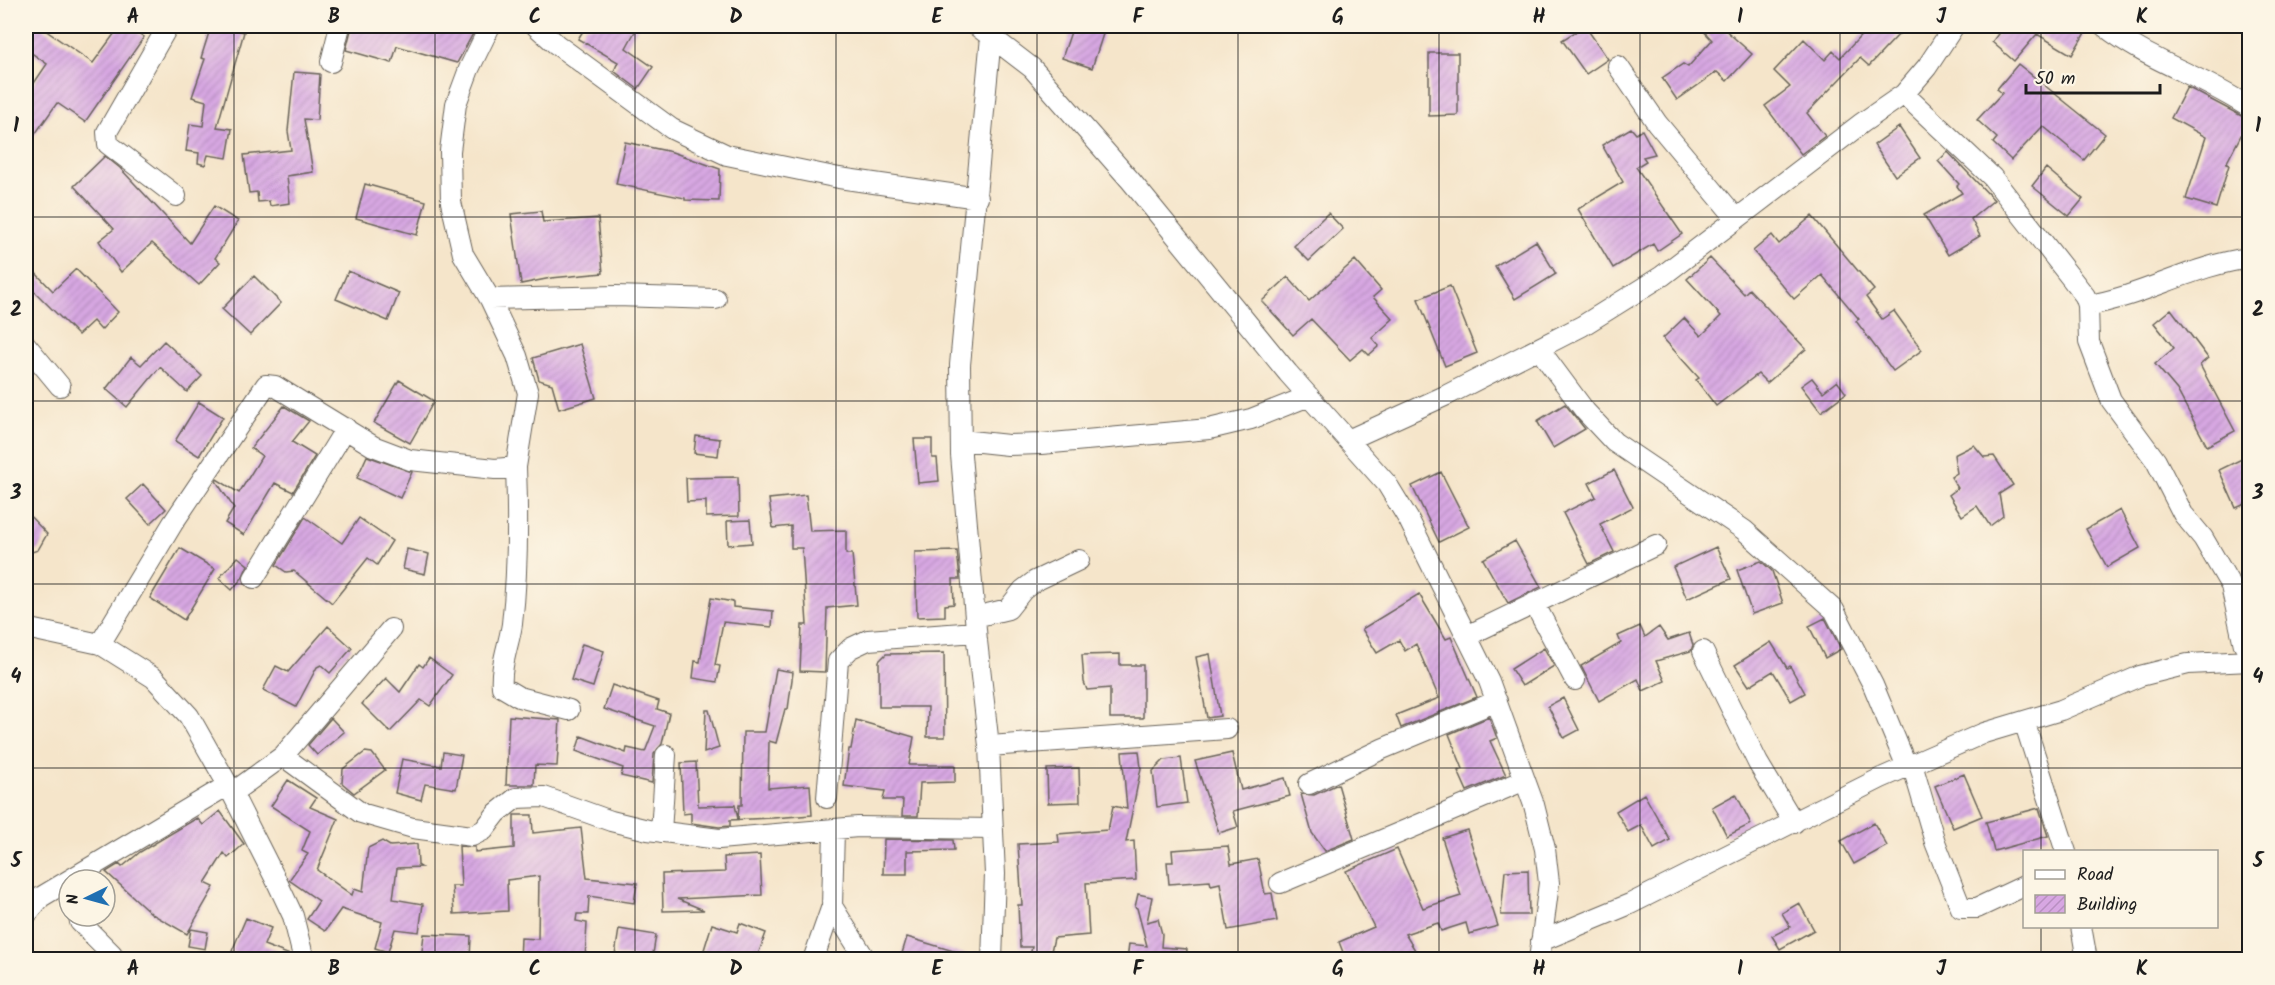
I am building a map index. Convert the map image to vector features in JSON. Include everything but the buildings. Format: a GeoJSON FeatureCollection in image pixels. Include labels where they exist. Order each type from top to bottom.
{"type":"FeatureCollection","features":[{"type":"Feature","properties":{"kind":"street"},"geometry":{"type":"LineString","coordinates":[[168,26],[107,132],[108,144],[176,196]]}},
{"type":"Feature","properties":{"kind":"street"},"geometry":{"type":"LineString","coordinates":[[331,62],[340,26]]}},
{"type":"Feature","properties":{"kind":"street"},"geometry":{"type":"LineString","coordinates":[[490,26],[469,69],[456,104],[450,151],[451,202],[463,254],[490,299],[517,356],[528,393],[516,467],[518,514],[512,624],[501,674],[502,687],[519,697],[569,710]]}},
{"type":"Feature","properties":{"kind":"street"},"geometry":{"type":"LineString","coordinates":[[536,26],[556,44],[672,129],[727,155],[839,178],[978,198]]}},
{"type":"Feature","properties":{"kind":"street"},"geometry":{"type":"LineString","coordinates":[[1348,440],[1447,395],[1582,326],[1662,276],[1904,94],[1927,67],[1954,26]]}},
{"type":"Feature","properties":{"kind":"street"},"geometry":{"type":"LineString","coordinates":[[2104,26],[2145,54],[2226,92],[2250,108]]}},
{"type":"Feature","properties":{"kind":"street"},"geometry":{"type":"LineString","coordinates":[[986,29],[978,198],[960,365],[961,440],[976,625],[989,746],[995,874],[992,960]]}},
{"type":"Feature","properties":{"kind":"street"},"geometry":{"type":"LineString","coordinates":[[986,29],[1032,68],[1131,181],[1309,396],[1387,484],[1409,520],[1497,701],[1525,780],[1545,849],[1549,883],[1540,950]]}},
{"type":"Feature","properties":{"kind":"street"},"geometry":{"type":"LineString","coordinates":[[1618,66],[1656,123],[1737,218]]}},
{"type":"Feature","properties":{"kind":"street"},"geometry":{"type":"LineString","coordinates":[[1540,950],[1910,765],[1984,732],[2061,710],[2140,676],[2188,664],[2226,663],[2248,648],[2231,586],[2203,538],[2183,514],[2156,461],[2111,400],[2089,342],[2088,305],[2085,296],[1992,177],[1904,94]]}},
{"type":"Feature","properties":{"kind":"street"},"geometry":{"type":"LineString","coordinates":[[2088,305],[2119,300],[2191,272],[2250,258]]}},
{"type":"Feature","properties":{"kind":"street"},"geometry":{"type":"LineString","coordinates":[[490,299],[616,296],[716,299]]}},
{"type":"Feature","properties":{"kind":"street"},"geometry":{"type":"LineString","coordinates":[[26,345],[60,386]]}},
{"type":"Feature","properties":{"kind":"street"},"geometry":{"type":"LineString","coordinates":[[1539,348],[1585,411],[1614,442],[1744,530],[1834,610],[1873,685],[1910,765],[1935,843],[1961,908],[1977,908],[2023,887]]}},
{"type":"Feature","properties":{"kind":"street"},"geometry":{"type":"LineString","coordinates":[[99,644],[173,524],[266,385],[275,386],[373,446],[410,460],[495,469],[516,467]]}},
{"type":"Feature","properties":{"kind":"street"},"geometry":{"type":"LineString","coordinates":[[961,440],[1008,445],[1041,444],[1209,429],[1251,419],[1309,396]]}},
{"type":"Feature","properties":{"kind":"street"},"geometry":{"type":"LineString","coordinates":[[254,578],[346,428]]}},
{"type":"Feature","properties":{"kind":"street"},"geometry":{"type":"LineString","coordinates":[[1467,636],[1656,545]]}},
{"type":"Feature","properties":{"kind":"street"},"geometry":{"type":"LineString","coordinates":[[827,798],[838,660],[851,648],[868,640],[976,625],[1008,609],[1023,590],[1035,581],[1079,560]]}},
{"type":"Feature","properties":{"kind":"street"},"geometry":{"type":"LineString","coordinates":[[1534,603],[1575,680]]}},
{"type":"Feature","properties":{"kind":"street"},"geometry":{"type":"LineString","coordinates":[[26,628],[99,644],[154,678],[189,716],[230,789],[293,916],[304,960]]}},
{"type":"Feature","properties":{"kind":"street"},"geometry":{"type":"LineString","coordinates":[[90,868],[230,789],[283,756],[391,629]]}},
{"type":"Feature","properties":{"kind":"street"},"geometry":{"type":"LineString","coordinates":[[1703,651],[1758,763],[1794,823]]}},
{"type":"Feature","properties":{"kind":"street"},"geometry":{"type":"LineString","coordinates":[[1309,784],[1382,749],[1497,701]]}},
{"type":"Feature","properties":{"kind":"street"},"geometry":{"type":"LineString","coordinates":[[2024,721],[2065,850]]}},
{"type":"Feature","properties":{"kind":"street"},"geometry":{"type":"LineString","coordinates":[[989,746],[1227,729]]}},
{"type":"Feature","properties":{"kind":"street"},"geometry":{"type":"LineString","coordinates":[[661,832],[666,755]]}},
{"type":"Feature","properties":{"kind":"street"},"geometry":{"type":"LineString","coordinates":[[283,756],[361,813],[412,828],[472,836],[484,830],[497,813],[516,798],[544,797],[611,821],[661,832],[719,839],[858,827],[992,829]]}},
{"type":"Feature","properties":{"kind":"street"},"geometry":{"type":"LineString","coordinates":[[1280,883],[1525,780]]}},
{"type":"Feature","properties":{"kind":"street"},"geometry":{"type":"LineString","coordinates":[[813,960],[832,906],[834,830]]}},
{"type":"Feature","properties":{"kind":"street"},"geometry":{"type":"LineString","coordinates":[[26,915],[33,891],[57,883]]}},
{"type":"Feature","properties":{"kind":"street"},"geometry":{"type":"LineString","coordinates":[[832,906],[866,960]]}},
{"type":"Feature","properties":{"kind":"street"},"geometry":{"type":"LineString","coordinates":[[86,928],[112,954]]}},
{"type":"Feature","properties":{"kind":"street"},"geometry":{"type":"LineString","coordinates":[[2081,928],[2087,960]]}}]}
